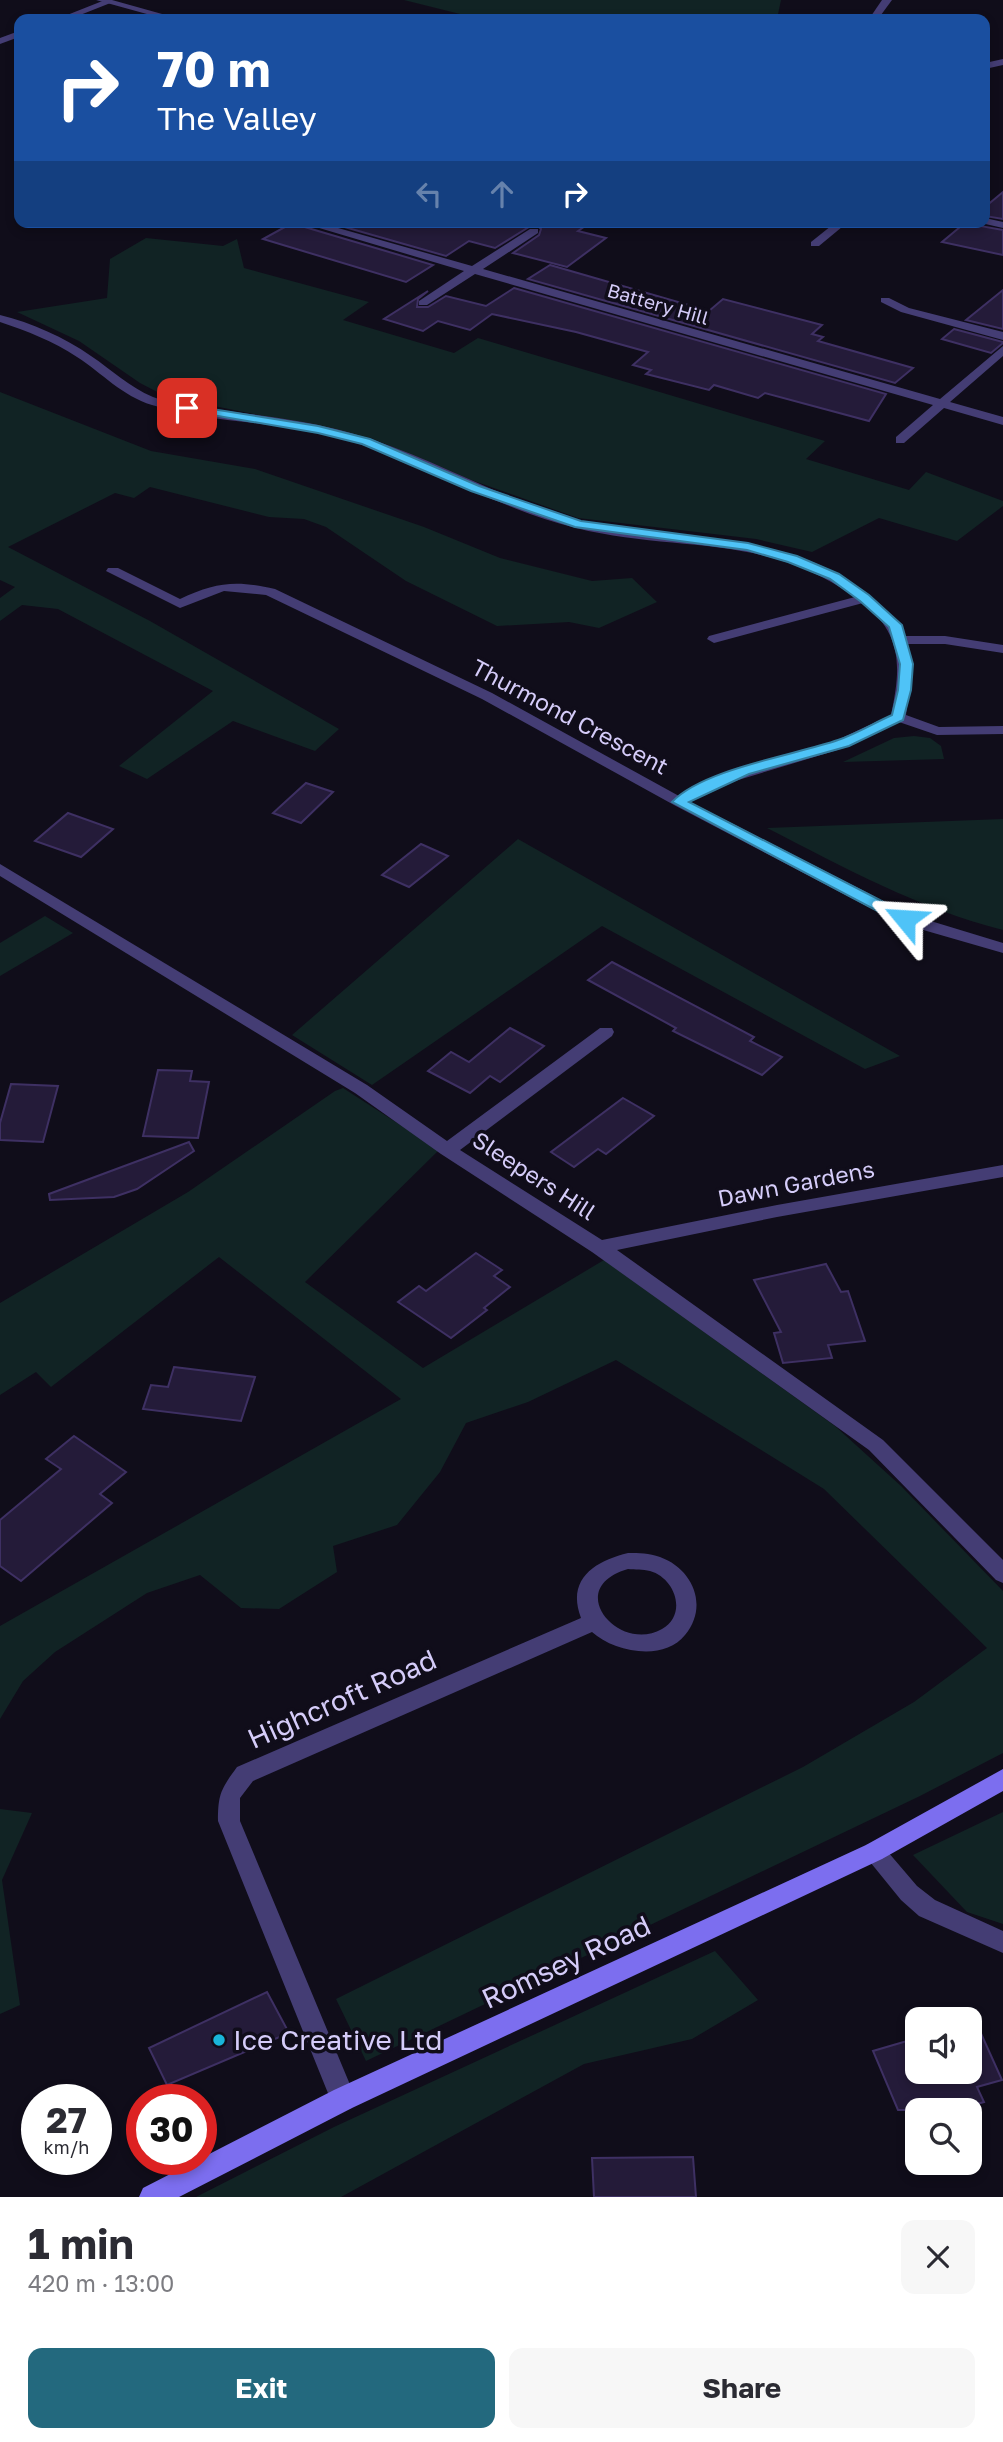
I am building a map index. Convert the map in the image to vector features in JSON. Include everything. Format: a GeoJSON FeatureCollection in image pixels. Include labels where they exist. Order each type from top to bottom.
{"type":"FeatureCollection","features":[{"type":"Feature","properties":{"kind":"main road","name":"Romsey Road"},"geometry":{"type":"LineString","coordinates":[[152,2197],[343,2099],[874,1852],[1003,1779]]}},
{"type":"Feature","properties":{"kind":"street"},"geometry":{"type":"LineString","coordinates":[[74,14],[104,1],[155,14]]}},
{"type":"Feature","properties":{"kind":"street","name":"Battery Hill"},"geometry":{"type":"LineString","coordinates":[[325,228],[1003,421]]}},
{"type":"Feature","properties":{"kind":"street"},"geometry":{"type":"LineString","coordinates":[[815,244],[835,228]]}},
{"type":"Feature","properties":{"kind":"street"},"geometry":{"type":"LineString","coordinates":[[424,303],[534,231]]}},
{"type":"Feature","properties":{"kind":"street"},"geometry":{"type":"LineString","coordinates":[[884,300],[905,310],[1003,336]]}},
{"type":"Feature","properties":{"kind":"street"},"geometry":{"type":"LineString","coordinates":[[0,318],[61,342],[128,389],[160,403],[318,430],[366,442],[475,489],[580,525],[748,546],[793,559],[834,577],[865,598],[895,625],[906,664],[905,690],[898,717]]}},
{"type":"Feature","properties":{"kind":"street"},"geometry":{"type":"LineString","coordinates":[[900,440],[1003,349]]}},
{"type":"Feature","properties":{"kind":"street","name":"Thurmond Crescent"},"geometry":{"type":"LineString","coordinates":[[113,571],[180,604],[215,588],[235,584],[270,592],[487,696],[679,802],[905,919],[963,939],[1003,948]]}},
{"type":"Feature","properties":{"kind":"street"},"geometry":{"type":"LineString","coordinates":[[714,639],[865,598]]}},
{"type":"Feature","properties":{"kind":"street"},"geometry":{"type":"LineString","coordinates":[[900,640],[945,640],[1003,649]]}},
{"type":"Feature","properties":{"kind":"street"},"geometry":{"type":"LineString","coordinates":[[679,802],[706,786],[744,771],[831,747],[898,717],[937,731],[1003,730]]}},
{"type":"Feature","properties":{"kind":"street","name":"Sleepers Hill"},"geometry":{"type":"LineString","coordinates":[[0,869],[361,1089],[447,1150],[599,1247],[876,1445],[1003,1574]]}},
{"type":"Feature","properties":{"kind":"street"},"geometry":{"type":"LineString","coordinates":[[447,1150],[606,1032]]}},
{"type":"Feature","properties":{"kind":"street","name":"Dawn Gardens"},"geometry":{"type":"LineString","coordinates":[[599,1247],[778,1211],[1003,1171]]}},
{"type":"Feature","properties":{"kind":"street"},"geometry":{"type":"LineString","coordinates":[[628,1561],[652,1563],[673,1573],[686,1591],[688,1611],[678,1629],[659,1641],[634,1643],[610,1637],[593,1622],[586,1602],[591,1583],[608,1567],[628,1561]]}},
{"type":"Feature","properties":{"kind":"street","name":"Highcroft Road"},"geometry":{"type":"LineString","coordinates":[[343,2099],[229,1821],[229,1796],[245,1774],[593,1622]]}},
{"type":"Feature","properties":{"kind":"street"},"geometry":{"type":"LineString","coordinates":[[874,1852],[909,1894],[927,1908],[1003,1942]]}},
{"type":"Feature","properties":{"kind":"shaded area"},"geometry":{"type":"Polygon","coordinates":[[[404,0],[781,0],[778,14],[460,14],[404,0]]]}},
{"type":"Feature","properties":{"kind":"shaded area"},"geometry":{"type":"Polygon","coordinates":[[[146,238],[223,246],[237,239],[244,268],[369,302],[343,320],[454,353],[478,338],[825,441],[806,459],[909,490],[926,472],[1003,501],[1003,506],[957,541],[879,518],[812,552],[756,539],[578,518],[460,476],[371,438],[165,396],[140,383],[79,341],[17,312],[107,298],[110,259],[146,238]]]}},
{"type":"Feature","properties":{"kind":"shaded area"},"geometry":{"type":"Polygon","coordinates":[[[0,392],[151,451],[255,469],[424,527],[500,558],[592,581],[632,578],[657,602],[599,628],[569,622],[497,626],[406,581],[326,527],[304,519],[269,517],[150,487],[134,498],[115,493],[8,547],[150,621],[339,729],[315,751],[233,721],[147,779],[119,766],[213,691],[58,609],[22,605],[0,621],[0,598],[15,587],[0,580],[0,392]]]}},
{"type":"Feature","properties":{"kind":"shaded area"},"geometry":{"type":"Polygon","coordinates":[[[894,738],[930,738],[941,746],[944,759],[843,762],[894,738]]]}},
{"type":"Feature","properties":{"kind":"shaded area"},"geometry":{"type":"Polygon","coordinates":[[[1003,819],[1003,930],[912,899],[767,828],[1003,819]]]}},
{"type":"Feature","properties":{"kind":"shaded area"},"geometry":{"type":"Polygon","coordinates":[[[518,839],[900,1056],[865,1069],[602,926],[372,1085],[292,1035],[518,839]]]}},
{"type":"Feature","properties":{"kind":"shaded area"},"geometry":{"type":"Polygon","coordinates":[[[45,916],[73,933],[0,976],[0,943],[45,916]]]}},
{"type":"Feature","properties":{"kind":"shaded area"},"geometry":{"type":"Polygon","coordinates":[[[343,1088],[439,1150],[305,1282],[423,1368],[604,1260],[835,1426],[901,1486],[1003,1591],[1003,1753],[920,1796],[366,2061],[336,1999],[803,1767],[914,1702],[987,1648],[824,1489],[616,1360],[528,1402],[466,1423],[440,1472],[397,1525],[333,1546],[337,1572],[279,1609],[241,1608],[200,1575],[147,1593],[55,1652],[23,1681],[0,1719],[0,1626],[401,1399],[219,1257],[51,1387],[36,1372],[0,1395],[0,1303],[188,1192],[343,1088]]]}},
{"type":"Feature","properties":{"kind":"shaded area"},"geometry":{"type":"Polygon","coordinates":[[[0,1809],[32,1813],[2,1880],[20,2005],[0,2014],[0,1809]]]}},
{"type":"Feature","properties":{"kind":"shaded area"},"geometry":{"type":"Polygon","coordinates":[[[1003,1812],[1003,1924],[967,1912],[913,1855],[1003,1812]]]}},
{"type":"Feature","properties":{"kind":"shaded area"},"geometry":{"type":"Polygon","coordinates":[[[715,1951],[758,2000],[692,2039],[584,2064],[341,2197],[196,2197],[334,2127],[715,1951]]]}},
{"type":"Feature","properties":{"kind":"building"},"geometry":{"type":"Polygon","coordinates":[[[1003,192],[1003,219],[990,217],[990,203],[1003,192]]]}},
{"type":"Feature","properties":{"kind":"building"},"geometry":{"type":"Polygon","coordinates":[[[283,228],[308,228],[433,265],[406,282],[263,239],[283,228]]]}},
{"type":"Feature","properties":{"kind":"building"},"geometry":{"type":"Polygon","coordinates":[[[348,228],[527,228],[495,248],[469,241],[446,256],[348,228]]]}},
{"type":"Feature","properties":{"kind":"building"},"geometry":{"type":"Polygon","coordinates":[[[582,228],[578,231],[606,238],[567,267],[513,253],[539,235],[541,229],[582,228]]]}},
{"type":"Feature","properties":{"kind":"building"},"geometry":{"type":"Polygon","coordinates":[[[959,228],[1003,230],[1003,255],[942,242],[959,228]]]}},
{"type":"Feature","properties":{"kind":"building"},"geometry":{"type":"Polygon","coordinates":[[[550,265],[709,311],[723,299],[822,325],[812,334],[823,337],[818,341],[913,368],[895,383],[528,279],[550,265]]]}},
{"type":"Feature","properties":{"kind":"building"},"geometry":{"type":"Polygon","coordinates":[[[514,288],[886,394],[869,421],[765,393],[758,398],[714,385],[709,390],[646,374],[651,370],[633,365],[648,352],[576,332],[492,314],[470,330],[438,321],[423,331],[384,319],[428,291],[418,299],[417,307],[428,307],[446,296],[486,306],[514,288]]]}},
{"type":"Feature","properties":{"kind":"building"},"geometry":{"type":"Polygon","coordinates":[[[1003,290],[1003,329],[966,320],[1003,290]]]}},
{"type":"Feature","properties":{"kind":"building"},"geometry":{"type":"Polygon","coordinates":[[[954,329],[1003,343],[991,353],[942,339],[954,329]]]}},
{"type":"Feature","properties":{"kind":"building"},"geometry":{"type":"Polygon","coordinates":[[[306,783],[333,792],[301,823],[273,813],[306,783]]]}},
{"type":"Feature","properties":{"kind":"building"},"geometry":{"type":"Polygon","coordinates":[[[68,813],[113,829],[81,857],[35,841],[68,813]]]}},
{"type":"Feature","properties":{"kind":"building"},"geometry":{"type":"Polygon","coordinates":[[[421,844],[448,856],[409,887],[382,875],[421,844]]]}},
{"type":"Feature","properties":{"kind":"building"},"geometry":{"type":"Polygon","coordinates":[[[612,962],[754,1037],[750,1041],[782,1057],[762,1075],[673,1031],[676,1028],[588,980],[612,962]]]}},
{"type":"Feature","properties":{"kind":"building"},"geometry":{"type":"Polygon","coordinates":[[[510,1028],[544,1046],[500,1082],[490,1076],[470,1093],[428,1071],[451,1052],[469,1062],[510,1028]]]}},
{"type":"Feature","properties":{"kind":"building"},"geometry":{"type":"Polygon","coordinates":[[[158,1070],[192,1071],[190,1081],[209,1082],[198,1138],[143,1136],[158,1070]]]}},
{"type":"Feature","properties":{"kind":"building"},"geometry":{"type":"Polygon","coordinates":[[[11,1084],[58,1086],[43,1142],[0,1140],[0,1123],[11,1084]]]}},
{"type":"Feature","properties":{"kind":"building"},"geometry":{"type":"Polygon","coordinates":[[[623,1098],[654,1116],[606,1154],[598,1149],[574,1167],[551,1152],[623,1098]]]}},
{"type":"Feature","properties":{"kind":"building"},"geometry":{"type":"Polygon","coordinates":[[[189,1142],[194,1151],[137,1189],[114,1197],[50,1200],[49,1194],[189,1142]]]}},
{"type":"Feature","properties":{"kind":"building"},"geometry":{"type":"Polygon","coordinates":[[[476,1253],[502,1270],[494,1276],[510,1287],[484,1308],[487,1310],[451,1338],[398,1302],[419,1286],[426,1291],[476,1253]]]}},
{"type":"Feature","properties":{"kind":"building"},"geometry":{"type":"Polygon","coordinates":[[[826,1264],[841,1292],[848,1291],[865,1341],[828,1345],[832,1358],[783,1363],[774,1333],[781,1332],[754,1280],[826,1264]]]}},
{"type":"Feature","properties":{"kind":"building"},"geometry":{"type":"Polygon","coordinates":[[[174,1367],[255,1377],[241,1421],[143,1409],[151,1385],[168,1387],[174,1367]]]}},
{"type":"Feature","properties":{"kind":"building"},"geometry":{"type":"Polygon","coordinates":[[[74,1436],[126,1472],[100,1494],[112,1503],[21,1581],[0,1566],[0,1520],[61,1469],[46,1459],[74,1436]]]}},
{"type":"Feature","properties":{"kind":"building","name":"Ice Creative Ltd"},"geometry":{"type":"Polygon","coordinates":[[[267,1992],[289,2033],[169,2084],[167,2084],[149,2048],[267,1992]]]}},
{"type":"Feature","properties":{"kind":"building"},"geometry":{"type":"Polygon","coordinates":[[[982,2036],[1002,2080],[977,2087],[984,2102],[982,2098],[905,2098],[905,2110],[898,2110],[873,2051],[905,2042],[905,2084],[982,2084],[982,2036]]]}},
{"type":"Feature","properties":{"kind":"building"},"geometry":{"type":"Polygon","coordinates":[[[693,2157],[696,2197],[594,2197],[592,2158],[693,2157]]]}},
{"type":"Feature","properties":{"kind":"place","name":"Ice Creative Ltd"},"geometry":{"type":"Point","coordinates":[219,2040]}},
{"type":"Feature","properties":{"kind":"route"},"geometry":{"type":"LineString","coordinates":[[187,408],[318,430],[366,442],[475,489],[580,525],[748,546],[793,559],[834,577],[865,598],[895,625],[900,640],[906,664],[905,690],[898,717],[844,743],[744,771],[706,786],[679,802],[905,919]]}}]}
